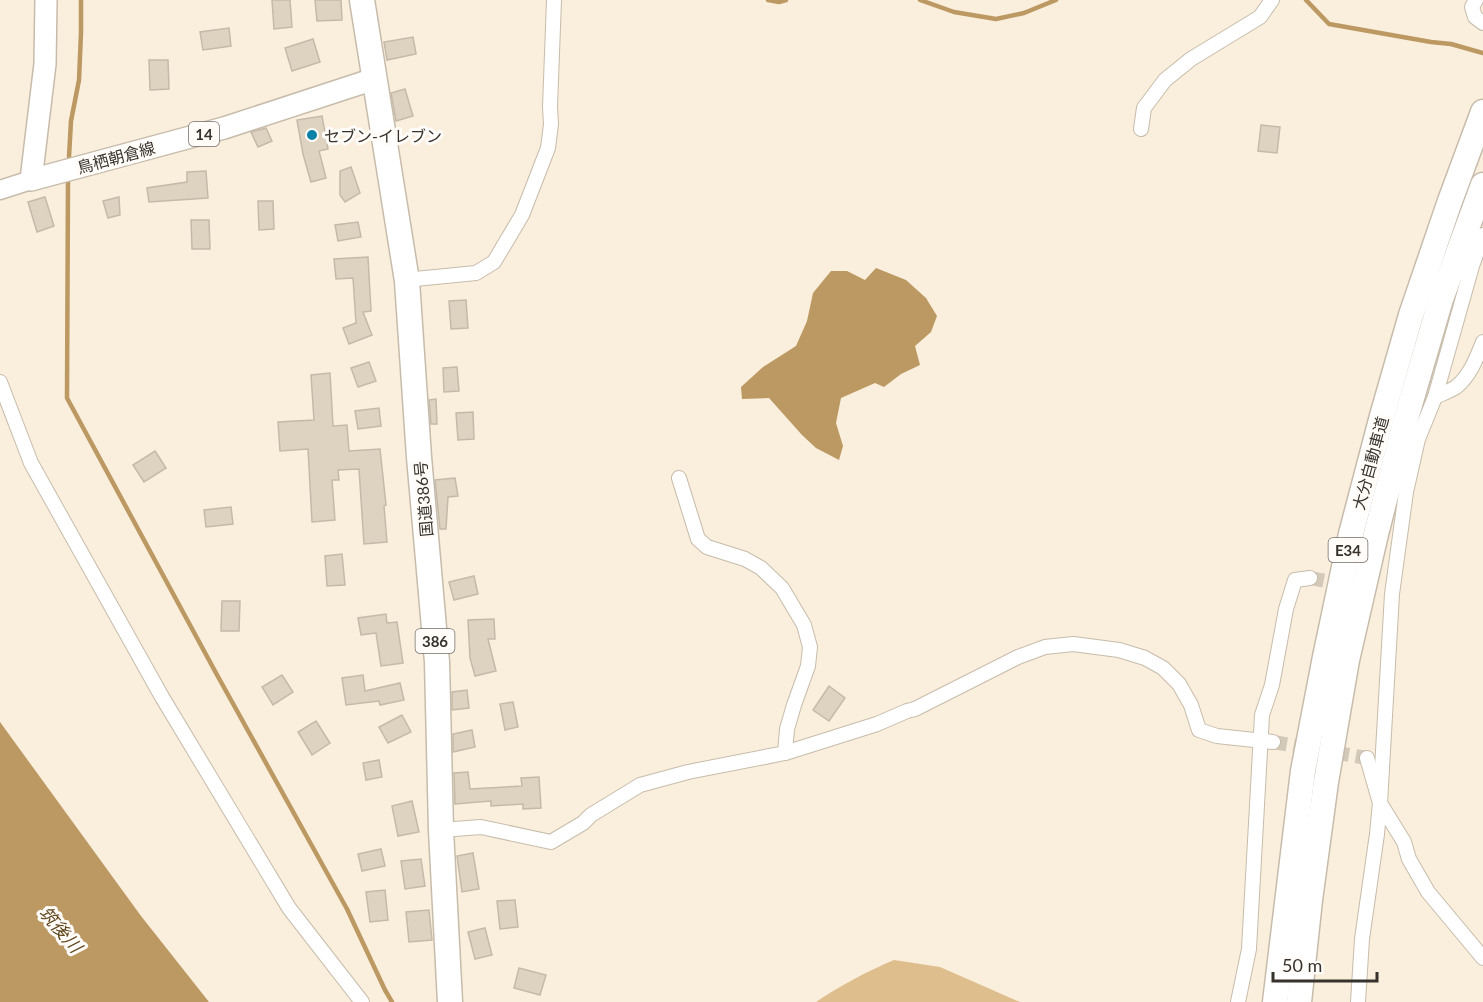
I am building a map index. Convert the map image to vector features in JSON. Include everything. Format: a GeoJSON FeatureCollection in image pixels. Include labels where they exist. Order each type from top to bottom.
{"type":"FeatureCollection","features":[{"type":"Feature","properties":{"kind":"highway","name":"国道386号"},"geometry":{"type":"LineString","coordinates":[[363,0],[406,281],[437,662],[441,830],[450,1002]]}},
{"type":"Feature","properties":{"kind":"highway","name":"大分自動車道"},"geometry":{"type":"LineString","coordinates":[[1275,1002],[1303,771],[1351,534],[1412,315],[1483,112]]}},
{"type":"Feature","properties":{"kind":"highway","name":"大分自動車道"},"geometry":{"type":"LineString","coordinates":[[1299,1002],[1326,782],[1347,660],[1405,422],[1441,299],[1483,185]]}},
{"type":"Feature","properties":{"kind":"main road"},"geometry":{"type":"LineString","coordinates":[[0,190],[31,180],[45,64],[46,0]]}},
{"type":"Feature","properties":{"kind":"main road","name":"鳥栖朝倉線"},"geometry":{"type":"LineString","coordinates":[[31,180],[224,128],[374,79]]}},
{"type":"Feature","properties":{"kind":"street"},"geometry":{"type":"LineString","coordinates":[[406,281],[476,273],[494,262],[522,215],[548,148],[552,124],[550,107],[554,0]]}},
{"type":"Feature","properties":{"kind":"street"},"geometry":{"type":"LineString","coordinates":[[1141,129],[1144,108],[1165,80],[1191,58],[1260,17],[1272,0]]}},
{"type":"Feature","properties":{"kind":"street"},"geometry":{"type":"LineString","coordinates":[[1476,0],[1472,7],[1475,17],[1483,23]]}},
{"type":"Feature","properties":{"kind":"street"},"geometry":{"type":"LineString","coordinates":[[1359,1002],[1362,939],[1380,803],[1387,593],[1418,439],[1435,397],[1483,235]]}},
{"type":"Feature","properties":{"kind":"street"},"geometry":{"type":"LineString","coordinates":[[1435,397],[1456,387],[1476,360],[1483,342]]}},
{"type":"Feature","properties":{"kind":"street"},"geometry":{"type":"LineString","coordinates":[[0,382],[31,464],[162,696],[289,908],[362,1002]]}},
{"type":"Feature","properties":{"kind":"street"},"geometry":{"type":"LineString","coordinates":[[679,478],[698,539],[707,547],[746,560],[761,568],[782,588],[804,625],[810,647],[808,666],[787,729],[785,753]]}},
{"type":"Feature","properties":{"kind":"street"},"geometry":{"type":"LineString","coordinates":[[1238,1002],[1249,949],[1267,741],[1262,715],[1272,685],[1286,609],[1295,580],[1310,578]]}},
{"type":"Feature","properties":{"kind":"street"},"geometry":{"type":"LineString","coordinates":[[441,830],[481,827],[551,842],[640,785],[688,772],[785,753],[878,724],[915,709],[1018,657],[1045,647],[1073,644],[1119,650],[1145,658],[1163,668],[1179,684],[1191,705],[1199,730],[1217,736],[1267,741]]}},
{"type":"Feature","properties":{"kind":"street"},"geometry":{"type":"LineString","coordinates":[[1367,758],[1380,803],[1404,842],[1409,860],[1428,892],[1483,958]]}},
{"type":"Feature","properties":{"kind":"shaded area"},"geometry":{"type":"Polygon","coordinates":[[[894,960],[940,967],[1020,1002],[816,1002],[854,979],[894,960]]]}},
{"type":"Feature","properties":{"kind":"water"},"geometry":{"type":"Polygon","coordinates":[[[876,268],[906,280],[926,298],[937,316],[931,332],[915,346],[920,365],[901,374],[884,387],[875,383],[841,398],[836,423],[843,446],[839,460],[816,448],[769,398],[742,399],[741,387],[763,367],[796,346],[807,321],[813,293],[831,271],[847,271],[865,280],[876,268]]]}},
{"type":"Feature","properties":{"kind":"water","name":"筑後川"},"geometry":{"type":"Polygon","coordinates":[[[0,722],[141,916],[209,1002],[0,1002],[0,722]]]}},
{"type":"Feature","properties":{"kind":"building"},"geometry":{"type":"Polygon","coordinates":[[[272,0],[290,0],[292,27],[274,29],[272,0]]]}},
{"type":"Feature","properties":{"kind":"building"},"geometry":{"type":"Polygon","coordinates":[[[315,0],[341,0],[342,20],[317,21],[315,0]]]}},
{"type":"Feature","properties":{"kind":"building"},"geometry":{"type":"Polygon","coordinates":[[[229,28],[231,46],[203,50],[200,32],[229,28]]]}},
{"type":"Feature","properties":{"kind":"building"},"geometry":{"type":"Polygon","coordinates":[[[413,37],[416,54],[387,60],[384,42],[413,37]]]}},
{"type":"Feature","properties":{"kind":"building"},"geometry":{"type":"Polygon","coordinates":[[[313,39],[320,62],[292,71],[285,48],[313,39]]]}},
{"type":"Feature","properties":{"kind":"building"},"geometry":{"type":"Polygon","coordinates":[[[149,60],[168,60],[169,89],[150,90],[149,60]]]}},
{"type":"Feature","properties":{"kind":"building"},"geometry":{"type":"Polygon","coordinates":[[[405,89],[413,116],[396,121],[391,93],[405,89]]]}},
{"type":"Feature","properties":{"kind":"building","name":"セブン-イレブン"},"geometry":{"type":"Polygon","coordinates":[[[322,116],[328,149],[319,151],[326,178],[311,182],[297,120],[322,116]]]}},
{"type":"Feature","properties":{"kind":"building"},"geometry":{"type":"Polygon","coordinates":[[[1261,125],[1280,127],[1277,153],[1258,151],[1261,125]]]}},
{"type":"Feature","properties":{"kind":"building"},"geometry":{"type":"Polygon","coordinates":[[[266,128],[272,141],[258,147],[251,132],[266,128]]]}},
{"type":"Feature","properties":{"kind":"building"},"geometry":{"type":"Polygon","coordinates":[[[351,167],[360,193],[345,202],[340,195],[340,171],[351,167]]]}},
{"type":"Feature","properties":{"kind":"building"},"geometry":{"type":"Polygon","coordinates":[[[206,171],[208,198],[149,202],[147,188],[187,182],[187,172],[206,171]]]}},
{"type":"Feature","properties":{"kind":"building"},"geometry":{"type":"Polygon","coordinates":[[[45,197],[54,226],[37,232],[28,202],[45,197]]]}},
{"type":"Feature","properties":{"kind":"building"},"geometry":{"type":"Polygon","coordinates":[[[119,197],[120,215],[108,218],[103,201],[119,197]]]}},
{"type":"Feature","properties":{"kind":"building"},"geometry":{"type":"Polygon","coordinates":[[[258,201],[273,201],[274,229],[259,230],[258,201]]]}},
{"type":"Feature","properties":{"kind":"building"},"geometry":{"type":"Polygon","coordinates":[[[191,220],[209,220],[210,249],[192,249],[191,220]]]}},
{"type":"Feature","properties":{"kind":"building"},"geometry":{"type":"Polygon","coordinates":[[[358,222],[361,237],[338,241],[335,225],[358,222]]]}},
{"type":"Feature","properties":{"kind":"building"},"geometry":{"type":"Polygon","coordinates":[[[368,257],[371,311],[363,312],[372,335],[349,344],[343,328],[356,323],[353,278],[336,279],[334,259],[368,257]]]}},
{"type":"Feature","properties":{"kind":"building"},"geometry":{"type":"Polygon","coordinates":[[[466,300],[468,328],[451,329],[449,301],[466,300]]]}},
{"type":"Feature","properties":{"kind":"building"},"geometry":{"type":"Polygon","coordinates":[[[369,362],[376,381],[358,387],[351,368],[369,362]]]}},
{"type":"Feature","properties":{"kind":"building"},"geometry":{"type":"Polygon","coordinates":[[[457,367],[459,391],[444,392],[443,368],[457,367]]]}},
{"type":"Feature","properties":{"kind":"building"},"geometry":{"type":"Polygon","coordinates":[[[330,373],[333,426],[347,425],[349,451],[380,449],[387,542],[364,544],[359,469],[338,470],[339,480],[332,480],[335,520],[312,522],[308,449],[280,451],[278,422],[314,420],[311,375],[330,373]]]}},
{"type":"Feature","properties":{"kind":"building"},"geometry":{"type":"Polygon","coordinates":[[[436,399],[437,424],[431,424],[429,400],[436,399]]]}},
{"type":"Feature","properties":{"kind":"building"},"geometry":{"type":"Polygon","coordinates":[[[379,408],[381,426],[358,429],[355,411],[379,408]]]}},
{"type":"Feature","properties":{"kind":"building"},"geometry":{"type":"Polygon","coordinates":[[[473,412],[474,439],[458,440],[456,413],[473,412]]]}},
{"type":"Feature","properties":{"kind":"building"},"geometry":{"type":"Polygon","coordinates":[[[155,451],[166,468],[144,482],[133,465],[155,451]]]}},
{"type":"Feature","properties":{"kind":"building"},"geometry":{"type":"Polygon","coordinates":[[[455,478],[458,496],[448,497],[446,529],[440,529],[435,480],[455,478]]]}},
{"type":"Feature","properties":{"kind":"building"},"geometry":{"type":"Polygon","coordinates":[[[231,507],[233,524],[206,527],[204,510],[231,507]]]}},
{"type":"Feature","properties":{"kind":"building"},"geometry":{"type":"Polygon","coordinates":[[[342,554],[345,585],[327,586],[325,556],[342,554]]]}},
{"type":"Feature","properties":{"kind":"building"},"geometry":{"type":"Polygon","coordinates":[[[474,576],[478,594],[454,600],[449,582],[474,576]]]}},
{"type":"Feature","properties":{"kind":"building"},"geometry":{"type":"Polygon","coordinates":[[[222,601],[240,601],[239,631],[221,631],[222,601]]]}},
{"type":"Feature","properties":{"kind":"building"},"geometry":{"type":"Polygon","coordinates":[[[386,614],[387,623],[397,622],[403,663],[381,666],[376,633],[361,635],[358,618],[386,614]]]}},
{"type":"Feature","properties":{"kind":"building"},"geometry":{"type":"Polygon","coordinates":[[[494,619],[495,639],[488,639],[496,671],[475,676],[470,658],[468,620],[494,619]]]}},
{"type":"Feature","properties":{"kind":"building"},"geometry":{"type":"Polygon","coordinates":[[[282,675],[293,692],[273,705],[262,687],[282,675]]]}},
{"type":"Feature","properties":{"kind":"building"},"geometry":{"type":"Polygon","coordinates":[[[363,675],[365,691],[400,683],[404,700],[380,705],[379,701],[346,705],[342,678],[363,675]]]}},
{"type":"Feature","properties":{"kind":"building"},"geometry":{"type":"Polygon","coordinates":[[[829,686],[845,698],[829,721],[813,710],[829,686]]]}},
{"type":"Feature","properties":{"kind":"building"},"geometry":{"type":"Polygon","coordinates":[[[467,690],[469,708],[452,710],[452,692],[467,690]]]}},
{"type":"Feature","properties":{"kind":"building"},"geometry":{"type":"Polygon","coordinates":[[[513,702],[518,727],[505,730],[500,704],[513,702]]]}},
{"type":"Feature","properties":{"kind":"building"},"geometry":{"type":"Polygon","coordinates":[[[402,715],[411,732],[388,743],[379,727],[402,715]]]}},
{"type":"Feature","properties":{"kind":"building"},"geometry":{"type":"Polygon","coordinates":[[[316,721],[330,743],[312,755],[298,732],[316,721]]]}},
{"type":"Feature","properties":{"kind":"building"},"geometry":{"type":"Polygon","coordinates":[[[472,730],[475,747],[453,752],[453,734],[472,730]]]}},
{"type":"Feature","properties":{"kind":"building"},"geometry":{"type":"Polygon","coordinates":[[[379,760],[382,777],[366,780],[363,763],[379,760]]]}},
{"type":"Feature","properties":{"kind":"building"},"geometry":{"type":"Polygon","coordinates":[[[468,772],[470,789],[522,786],[521,778],[539,777],[541,808],[523,809],[523,804],[491,806],[491,801],[455,804],[454,773],[468,772]]]}},
{"type":"Feature","properties":{"kind":"building"},"geometry":{"type":"Polygon","coordinates":[[[412,801],[419,832],[398,836],[392,806],[412,801]]]}},
{"type":"Feature","properties":{"kind":"building"},"geometry":{"type":"Polygon","coordinates":[[[381,849],[385,866],[362,871],[358,854],[381,849]]]}},
{"type":"Feature","properties":{"kind":"building"},"geometry":{"type":"Polygon","coordinates":[[[473,853],[479,889],[462,892],[457,856],[473,853]]]}},
{"type":"Feature","properties":{"kind":"building"},"geometry":{"type":"Polygon","coordinates":[[[421,859],[425,886],[405,889],[401,861],[421,859]]]}},
{"type":"Feature","properties":{"kind":"building"},"geometry":{"type":"Polygon","coordinates":[[[385,890],[388,920],[370,922],[366,892],[385,890]]]}},
{"type":"Feature","properties":{"kind":"building"},"geometry":{"type":"Polygon","coordinates":[[[515,900],[518,927],[500,929],[497,901],[515,900]]]}},
{"type":"Feature","properties":{"kind":"building"},"geometry":{"type":"Polygon","coordinates":[[[429,910],[432,940],[409,942],[406,912],[429,910]]]}},
{"type":"Feature","properties":{"kind":"building"},"geometry":{"type":"Polygon","coordinates":[[[485,928],[492,955],[475,959],[468,932],[485,928]]]}},
{"type":"Feature","properties":{"kind":"building"},"geometry":{"type":"Polygon","coordinates":[[[519,968],[546,975],[540,995],[514,988],[519,968]]]}},
{"type":"Feature","properties":{"kind":"waterway"},"geometry":{"type":"LineString","coordinates":[[69,157],[71,121],[79,80],[81,0]]}},
{"type":"Feature","properties":{"kind":"waterway"},"geometry":{"type":"LineString","coordinates":[[768,0],[779,2],[786,0]]}},
{"type":"Feature","properties":{"kind":"waterway"},"geometry":{"type":"LineString","coordinates":[[920,0],[954,12],[996,19],[1024,13],[1056,0]]}},
{"type":"Feature","properties":{"kind":"waterway"},"geometry":{"type":"LineString","coordinates":[[1306,0],[1329,24],[1451,44],[1483,53]]}},
{"type":"Feature","properties":{"kind":"waterway"},"geometry":{"type":"LineString","coordinates":[[68,178],[67,398],[347,909],[392,1002]]}},
{"type":"Feature","properties":{"kind":"tunnel"},"geometry":{"type":"LineString","coordinates":[[1310,578],[1346,585]]}},
{"type":"Feature","properties":{"kind":"tunnel"},"geometry":{"type":"LineString","coordinates":[[1273,742],[1367,758]]}},
{"type":"Feature","properties":{"kind":"place","name":"セブン-イレブン"},"geometry":{"type":"Point","coordinates":[312,135]}}]}
